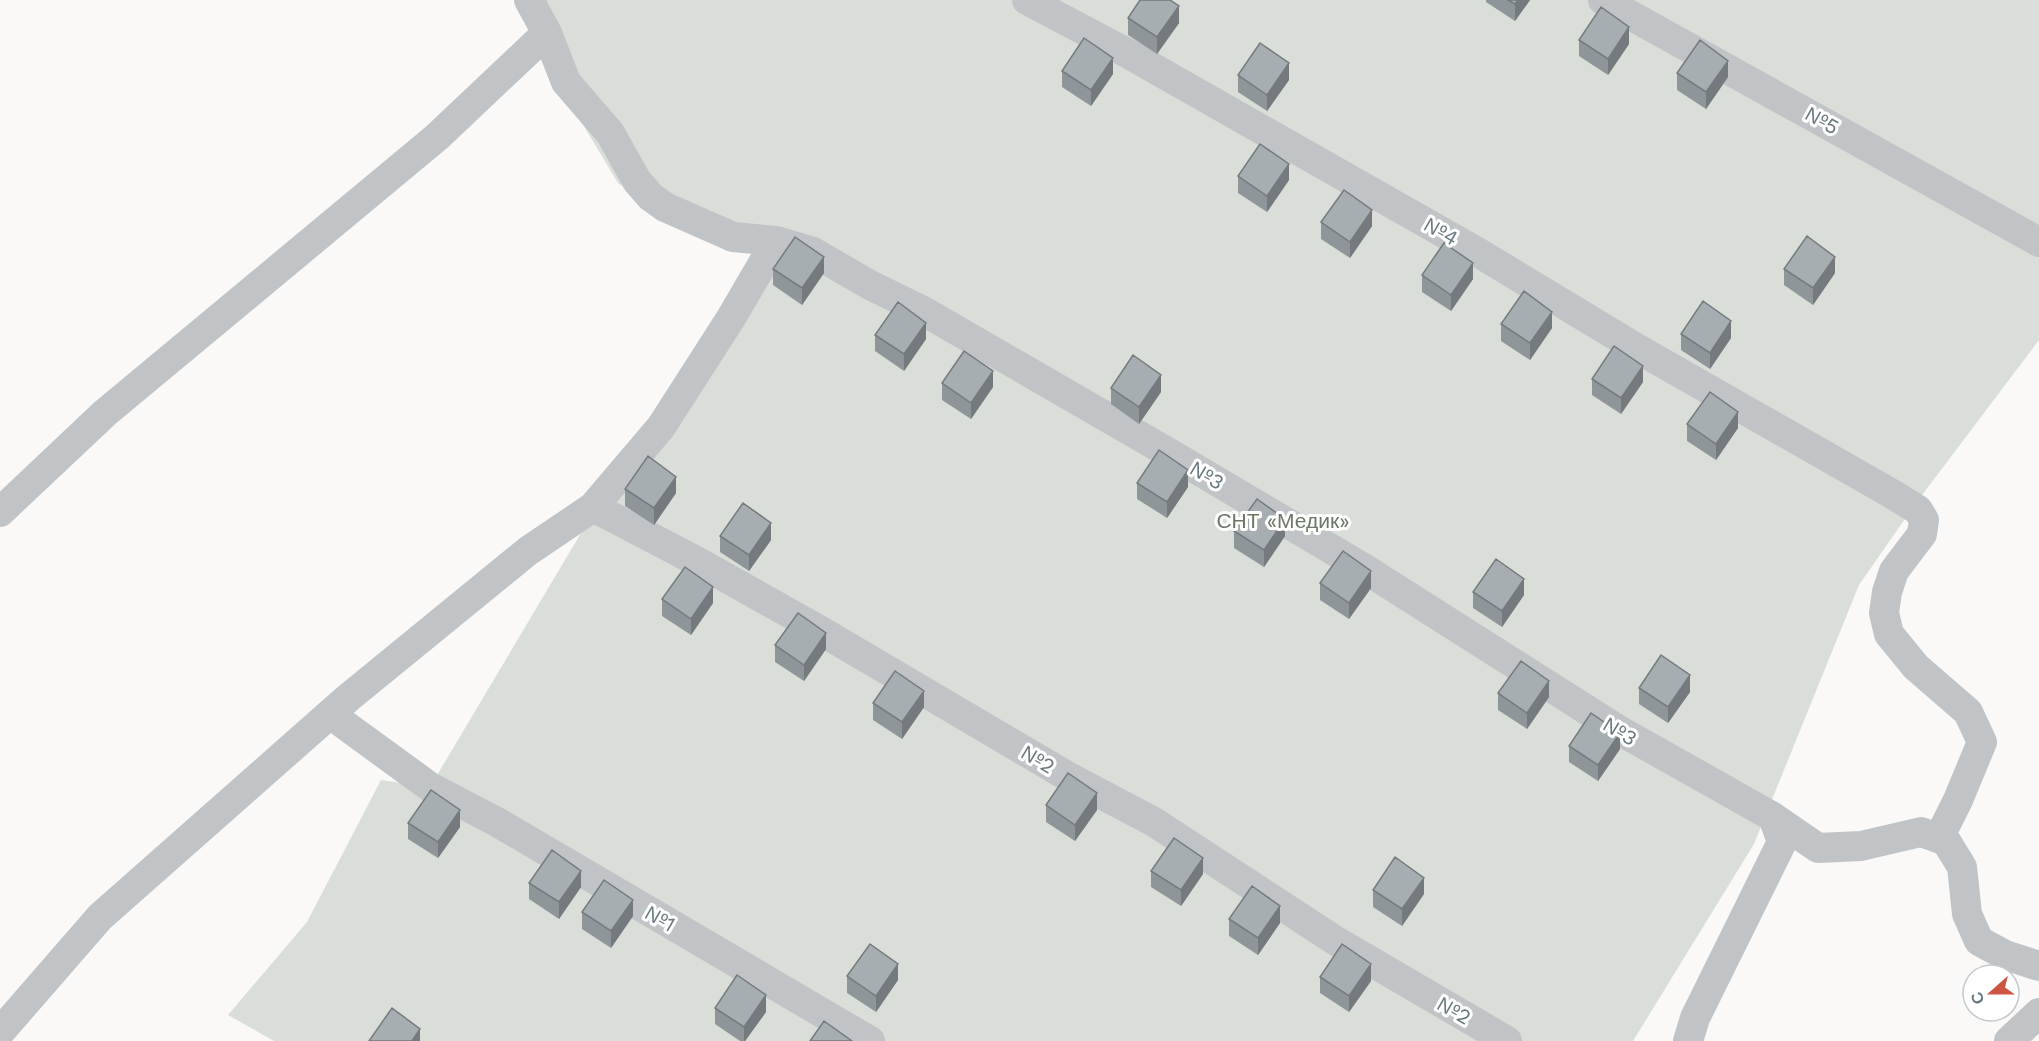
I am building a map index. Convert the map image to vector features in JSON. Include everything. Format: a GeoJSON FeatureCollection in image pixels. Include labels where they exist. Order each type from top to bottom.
{"type":"FeatureCollection","features":[{"type":"Feature","properties":{"kind":"street","name":"№3"},"geometry":{"type":"LineString","coordinates":[[529,0],[547,33],[566,82],[610,133],[624,160],[651,197],[665,207],[733,237],[781,243],[813,252],[870,285],[925,312],[1181,460],[1418,602],[1617,729],[1773,818],[1818,848],[1861,846],[1921,832],[1939,838]]}},
{"type":"Feature","properties":{"kind":"street","name":"№4"},"geometry":{"type":"LineString","coordinates":[[1027,0],[1127,53],[1479,253],[1638,349],[1917,510],[1924,520],[1922,534],[1894,570],[1887,592],[1884,613],[1889,634],[1916,667],[1968,712],[1982,742],[1963,790],[1939,838]]}},
{"type":"Feature","properties":{"kind":"street","name":"№5"},"geometry":{"type":"LineString","coordinates":[[1603,0],[2039,242]]}},
{"type":"Feature","properties":{"kind":"street"},"geometry":{"type":"LineString","coordinates":[[0,512],[105,413],[437,137],[547,33]]}},
{"type":"Feature","properties":{"kind":"street"},"geometry":{"type":"LineString","coordinates":[[0,1032],[100,917],[330,714],[528,552],[593,507],[661,427],[781,243]]}},
{"type":"Feature","properties":{"kind":"street","name":"№2"},"geometry":{"type":"LineString","coordinates":[[593,507],[700,563],[821,631],[1067,776],[1154,822],[1336,941],[1507,1041]]}},
{"type":"Feature","properties":{"kind":"street","name":"№1"},"geometry":{"type":"LineString","coordinates":[[330,714],[430,787],[497,822],[870,1041]]}},
{"type":"Feature","properties":{"kind":"street"},"geometry":{"type":"LineString","coordinates":[[1688,1041],[1695,1018],[1782,842],[1773,818]]}},
{"type":"Feature","properties":{"kind":"street"},"geometry":{"type":"LineString","coordinates":[[1939,838],[1946,841],[1962,867],[1967,914],[1979,941],[2005,955],[2039,966]]}},
{"type":"Feature","properties":{"kind":"street"},"geometry":{"type":"LineString","coordinates":[[2009,1041],[2039,1013]]}},
{"type":"Feature","properties":{"kind":"green space","name":"СНТ «Медик»"},"geometry":{"type":"Polygon","coordinates":[[[532,0],[2039,0],[2039,340],[1916,503],[1859,585],[1754,844],[1633,1041],[274,1041],[228,1015],[307,922],[381,780],[430,787],[581,533],[593,520],[780,257],[669,217],[618,183],[576,113],[532,0]]]}},
{"type":"Feature","properties":{"kind":"building"},"geometry":{"type":"Polygon","coordinates":[[[1140,0],[1170,0],[1179,6],[1157,37],[1128,18],[1140,0]]]}},
{"type":"Feature","properties":{"kind":"building"},"geometry":{"type":"Polygon","coordinates":[[[1601,7],[1629,27],[1608,59],[1579,40],[1601,7]]]}},
{"type":"Feature","properties":{"kind":"building"},"geometry":{"type":"Polygon","coordinates":[[[1084,38],[1113,58],[1091,90],[1062,71],[1084,38]]]}},
{"type":"Feature","properties":{"kind":"building"},"geometry":{"type":"Polygon","coordinates":[[[1700,40],[1728,61],[1706,92],[1677,73],[1700,40]]]}},
{"type":"Feature","properties":{"kind":"building"},"geometry":{"type":"Polygon","coordinates":[[[1260,43],[1289,63],[1267,95],[1238,75],[1260,43]]]}},
{"type":"Feature","properties":{"kind":"building"},"geometry":{"type":"Polygon","coordinates":[[[1260,144],[1289,164],[1267,196],[1238,176],[1260,144]]]}},
{"type":"Feature","properties":{"kind":"building"},"geometry":{"type":"Polygon","coordinates":[[[1344,190],[1372,210],[1350,242],[1321,222],[1344,190]]]}},
{"type":"Feature","properties":{"kind":"building"},"geometry":{"type":"Polygon","coordinates":[[[1807,236],[1835,257],[1813,288],[1784,269],[1807,236]]]}},
{"type":"Feature","properties":{"kind":"building"},"geometry":{"type":"Polygon","coordinates":[[[795,237],[824,257],[802,288],[773,269],[795,237]]]}},
{"type":"Feature","properties":{"kind":"building"},"geometry":{"type":"Polygon","coordinates":[[[1444,243],[1473,263],[1451,295],[1422,275],[1444,243]]]}},
{"type":"Feature","properties":{"kind":"building"},"geometry":{"type":"Polygon","coordinates":[[[1524,291],[1552,312],[1530,343],[1501,324],[1524,291]]]}},
{"type":"Feature","properties":{"kind":"building"},"geometry":{"type":"Polygon","coordinates":[[[1703,301],[1731,321],[1710,353],[1681,334],[1703,301]]]}},
{"type":"Feature","properties":{"kind":"building"},"geometry":{"type":"Polygon","coordinates":[[[898,302],[926,323],[904,354],[875,335],[898,302]]]}},
{"type":"Feature","properties":{"kind":"building"},"geometry":{"type":"Polygon","coordinates":[[[1614,346],[1643,366],[1621,398],[1592,379],[1614,346]]]}},
{"type":"Feature","properties":{"kind":"building"},"geometry":{"type":"Polygon","coordinates":[[[964,351],[993,371],[971,403],[942,383],[964,351]]]}},
{"type":"Feature","properties":{"kind":"building"},"geometry":{"type":"Polygon","coordinates":[[[1133,355],[1161,375],[1139,407],[1111,388],[1133,355]]]}},
{"type":"Feature","properties":{"kind":"building"},"geometry":{"type":"Polygon","coordinates":[[[1710,392],[1738,412],[1716,444],[1687,424],[1710,392]]]}},
{"type":"Feature","properties":{"kind":"building"},"geometry":{"type":"Polygon","coordinates":[[[1159,450],[1188,470],[1167,502],[1137,483],[1159,450]]]}},
{"type":"Feature","properties":{"kind":"building"},"geometry":{"type":"Polygon","coordinates":[[[648,456],[676,477],[654,508],[625,489],[648,456]]]}},
{"type":"Feature","properties":{"kind":"building"},"geometry":{"type":"Polygon","coordinates":[[[1257,499],[1285,519],[1264,550],[1234,531],[1257,499]]]}},
{"type":"Feature","properties":{"kind":"building"},"geometry":{"type":"Polygon","coordinates":[[[743,503],[771,523],[749,555],[720,536],[743,503]]]}},
{"type":"Feature","properties":{"kind":"building"},"geometry":{"type":"Polygon","coordinates":[[[1343,551],[1371,571],[1349,603],[1320,583],[1343,551]]]}},
{"type":"Feature","properties":{"kind":"building"},"geometry":{"type":"Polygon","coordinates":[[[1496,559],[1524,579],[1502,611],[1473,592],[1496,559]]]}},
{"type":"Feature","properties":{"kind":"building"},"geometry":{"type":"Polygon","coordinates":[[[685,567],[713,587],[691,619],[662,599],[685,567]]]}},
{"type":"Feature","properties":{"kind":"building"},"geometry":{"type":"Polygon","coordinates":[[[798,613],[826,633],[804,665],[775,645],[798,613]]]}},
{"type":"Feature","properties":{"kind":"building"},"geometry":{"type":"Polygon","coordinates":[[[1661,655],[1690,675],[1668,707],[1639,688],[1661,655]]]}},
{"type":"Feature","properties":{"kind":"building"},"geometry":{"type":"Polygon","coordinates":[[[1521,661],[1549,681],[1527,713],[1498,693],[1521,661]]]}},
{"type":"Feature","properties":{"kind":"building"},"geometry":{"type":"Polygon","coordinates":[[[895,671],[924,691],[902,722],[873,703],[895,671]]]}},
{"type":"Feature","properties":{"kind":"building"},"geometry":{"type":"Polygon","coordinates":[[[1591,713],[1620,733],[1598,765],[1569,746],[1591,713]]]}},
{"type":"Feature","properties":{"kind":"building"},"geometry":{"type":"Polygon","coordinates":[[[1068,773],[1097,793],[1075,825],[1046,805],[1068,773]]]}},
{"type":"Feature","properties":{"kind":"building"},"geometry":{"type":"Polygon","coordinates":[[[431,790],[460,810],[438,842],[408,823],[431,790]]]}},
{"type":"Feature","properties":{"kind":"building"},"geometry":{"type":"Polygon","coordinates":[[[1174,838],[1203,858],[1181,890],[1151,871],[1174,838]]]}},
{"type":"Feature","properties":{"kind":"building"},"geometry":{"type":"Polygon","coordinates":[[[552,850],[581,871],[559,902],[529,883],[552,850]]]}},
{"type":"Feature","properties":{"kind":"building"},"geometry":{"type":"Polygon","coordinates":[[[1395,857],[1424,878],[1402,909],[1373,890],[1395,857]]]}},
{"type":"Feature","properties":{"kind":"building"},"geometry":{"type":"Polygon","coordinates":[[[604,880],[633,900],[611,931],[582,912],[604,880]]]}},
{"type":"Feature","properties":{"kind":"building"},"geometry":{"type":"Polygon","coordinates":[[[1252,886],[1280,906],[1258,938],[1229,919],[1252,886]]]}},
{"type":"Feature","properties":{"kind":"building"},"geometry":{"type":"Polygon","coordinates":[[[870,944],[898,964],[876,996],[847,976],[870,944]]]}},
{"type":"Feature","properties":{"kind":"building"},"geometry":{"type":"Polygon","coordinates":[[[1342,944],[1371,964],[1349,996],[1320,977],[1342,944]]]}},
{"type":"Feature","properties":{"kind":"building"},"geometry":{"type":"Polygon","coordinates":[[[737,975],[766,995],[744,1027],[715,1008],[737,975]]]}},
{"type":"Feature","properties":{"kind":"building"},"geometry":{"type":"Polygon","coordinates":[[[392,1008],[420,1029],[412,1041],[369,1041],[392,1008]]]}},
{"type":"Feature","properties":{"kind":"building"},"geometry":{"type":"Polygon","coordinates":[[[824,1021],[852,1041],[810,1041],[824,1021]]]}}]}
